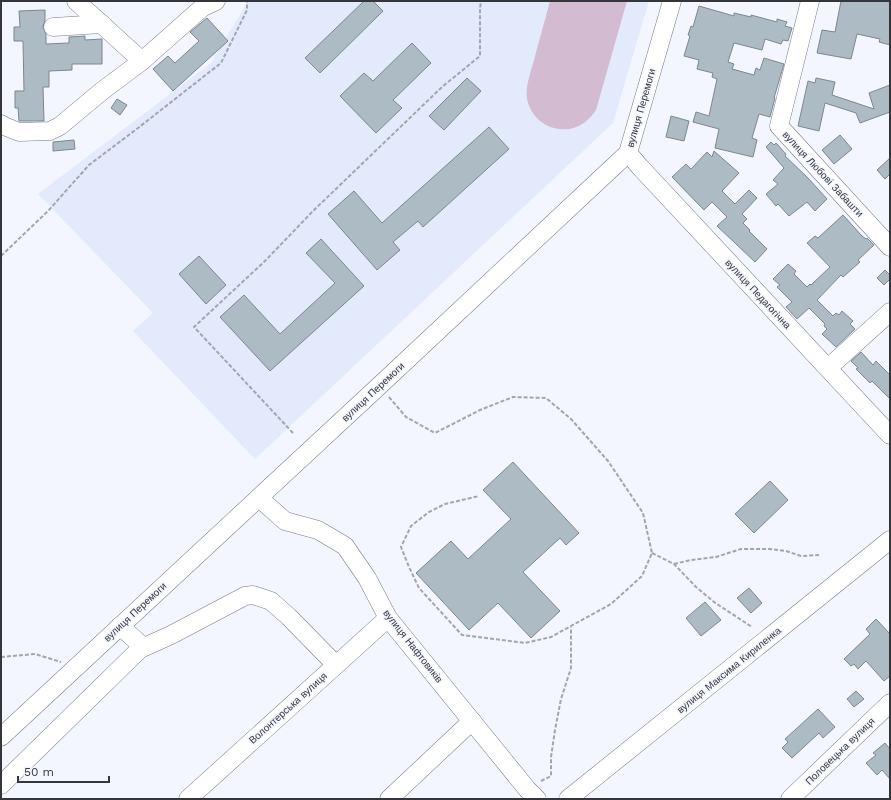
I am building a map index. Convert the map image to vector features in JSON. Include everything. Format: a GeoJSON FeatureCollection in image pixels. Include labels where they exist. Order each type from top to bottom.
{"type":"FeatureCollection","features":[{"type":"Feature","properties":{"kind":"street"},"geometry":{"type":"LineString","coordinates":[[76,1],[142,61]]}},
{"type":"Feature","properties":{"kind":"street"},"geometry":{"type":"LineString","coordinates":[[1,124],[18,132],[50,131],[60,126],[102,91],[142,61],[203,7],[216,1]]}},
{"type":"Feature","properties":{"kind":"street","name":"вулиця Перемоги"},"geometry":{"type":"LineString","coordinates":[[1,737],[628,153],[672,1]]}},
{"type":"Feature","properties":{"kind":"street","name":"вулиця Любові Забашти"},"geometry":{"type":"LineString","coordinates":[[810,1],[779,126],[890,246]]}},
{"type":"Feature","properties":{"kind":"street"},"geometry":{"type":"LineString","coordinates":[[53,27],[102,24]]}},
{"type":"Feature","properties":{"kind":"street","name":"вулиця Педагогічна"},"geometry":{"type":"LineString","coordinates":[[628,153],[640,168],[890,435]]}},
{"type":"Feature","properties":{"kind":"street"},"geometry":{"type":"LineString","coordinates":[[828,368],[890,312]]}},
{"type":"Feature","properties":{"kind":"street","name":"вулиця Нафтовиків"},"geometry":{"type":"LineString","coordinates":[[259,498],[285,522],[318,530],[344,546],[367,578],[388,618],[532,794]]}},
{"type":"Feature","properties":{"kind":"street","name":"вулиця Максима Кириленка"},"geometry":{"type":"LineString","coordinates":[[568,799],[890,540]]}},
{"type":"Feature","properties":{"kind":"street"},"geometry":{"type":"LineString","coordinates":[[1,785],[140,649],[172,635],[245,596],[253,595],[271,601],[336,665]]}},
{"type":"Feature","properties":{"kind":"street","name":"Волонтерська вулиця"},"geometry":{"type":"LineString","coordinates":[[188,799],[388,618]]}},
{"type":"Feature","properties":{"kind":"street"},"geometry":{"type":"LineString","coordinates":[[120,626],[140,644],[140,649]]}},
{"type":"Feature","properties":{"kind":"street","name":"Половецька вулиця"},"geometry":{"type":"LineString","coordinates":[[790,799],[890,703]]}},
{"type":"Feature","properties":{"kind":"street"},"geometry":{"type":"LineString","coordinates":[[389,799],[472,721]]}},
{"type":"Feature","properties":{"kind":"path"},"geometry":{"type":"LineString","coordinates":[[1,256],[48,211],[88,165],[221,63],[248,10],[247,1]]}},
{"type":"Feature","properties":{"kind":"path"},"geometry":{"type":"LineString","coordinates":[[293,434],[194,327],[265,260],[313,211],[442,87],[480,56],[481,1]]}},
{"type":"Feature","properties":{"kind":"path"},"geometry":{"type":"LineString","coordinates":[[379,386],[406,417],[435,433],[480,410],[513,397],[546,398],[571,419],[608,461],[643,513],[652,553],[642,576],[611,604],[572,627],[551,637],[525,644],[462,635],[419,588],[408,567],[401,547],[411,526],[429,512],[445,504],[479,496]]}},
{"type":"Feature","properties":{"kind":"path"},"geometry":{"type":"LineString","coordinates":[[674,564],[716,557],[741,549],[769,549],[786,551],[801,556],[819,555]]}},
{"type":"Feature","properties":{"kind":"path"},"geometry":{"type":"LineString","coordinates":[[652,553],[674,564],[696,587],[714,602],[752,627]]}},
{"type":"Feature","properties":{"kind":"path"},"geometry":{"type":"LineString","coordinates":[[532,794],[551,776],[551,757],[561,699],[572,668],[572,627]]}},
{"type":"Feature","properties":{"kind":"path"},"geometry":{"type":"LineString","coordinates":[[1,657],[35,654],[76,666]]}},
{"type":"Feature","properties":{"kind":"shaded area"},"geometry":{"type":"Polygon","coordinates":[[[248,1],[649,1],[613,123],[255,459],[133,331],[153,313],[38,194],[211,63],[248,1]]]}},
{"type":"Feature","properties":{"kind":"shaded area"},"geometry":{"type":"Polygon","coordinates":[[[550,1],[627,1],[596,110],[585,122],[571,129],[554,128],[543,123],[531,110],[527,99],[529,79],[550,1]]]}},
{"type":"Feature","properties":{"kind":"building"},"geometry":{"type":"Polygon","coordinates":[[[364,1],[373,1],[383,11],[320,73],[305,58],[364,1]]]}},
{"type":"Feature","properties":{"kind":"building"},"geometry":{"type":"Polygon","coordinates":[[[841,1],[890,1],[890,45],[879,42],[880,39],[857,34],[851,59],[817,53],[822,30],[835,32],[841,1]]]}},
{"type":"Feature","properties":{"kind":"building"},"geometry":{"type":"Polygon","coordinates":[[[699,6],[734,16],[734,13],[751,17],[751,15],[777,22],[777,19],[787,22],[785,26],[792,28],[788,41],[783,40],[781,44],[765,39],[762,50],[734,43],[728,62],[734,64],[732,69],[754,75],[756,68],[760,70],[764,58],[784,64],[770,117],[759,114],[752,138],[757,140],[753,157],[715,148],[719,129],[693,122],[696,112],[709,116],[717,79],[712,77],[713,73],[697,69],[699,60],[684,56],[690,36],[688,35],[691,26],[693,27],[699,6]]]}},
{"type":"Feature","properties":{"kind":"building"},"geometry":{"type":"Polygon","coordinates":[[[45,10],[43,27],[46,34],[46,44],[69,43],[69,37],[85,36],[85,40],[102,39],[102,64],[72,64],[72,70],[49,71],[49,87],[43,87],[44,121],[19,121],[18,108],[15,108],[15,91],[24,91],[23,41],[14,41],[14,27],[20,27],[19,11],[45,10]]]}},
{"type":"Feature","properties":{"kind":"building"},"geometry":{"type":"Polygon","coordinates":[[[207,18],[228,41],[173,91],[153,69],[168,56],[175,63],[199,41],[190,32],[207,18]]]}},
{"type":"Feature","properties":{"kind":"building"},"geometry":{"type":"Polygon","coordinates":[[[412,43],[431,63],[393,100],[402,108],[376,133],[340,96],[364,73],[373,81],[412,43]]]}},
{"type":"Feature","properties":{"kind":"building"},"geometry":{"type":"Polygon","coordinates":[[[467,78],[481,91],[444,130],[429,116],[467,78]]]}},
{"type":"Feature","properties":{"kind":"building"},"geometry":{"type":"Polygon","coordinates":[[[816,78],[835,82],[832,95],[874,109],[869,93],[890,85],[890,112],[860,123],[856,113],[825,103],[819,131],[798,126],[808,81],[815,83],[816,78]]]}},
{"type":"Feature","properties":{"kind":"building"},"geometry":{"type":"Polygon","coordinates":[[[117,99],[127,105],[120,115],[111,108],[117,99]]]}},
{"type":"Feature","properties":{"kind":"building"},"geometry":{"type":"Polygon","coordinates":[[[671,116],[689,121],[684,141],[666,137],[671,116]]]}},
{"type":"Feature","properties":{"kind":"building"},"geometry":{"type":"Polygon","coordinates":[[[489,127],[509,149],[423,227],[418,221],[393,242],[400,250],[377,270],[328,214],[354,191],[382,223],[489,127]]]}},
{"type":"Feature","properties":{"kind":"building"},"geometry":{"type":"Polygon","coordinates":[[[840,135],[852,149],[834,164],[822,150],[840,135]]]}},
{"type":"Feature","properties":{"kind":"building"},"geometry":{"type":"Polygon","coordinates":[[[74,140],[75,149],[53,151],[53,142],[74,140]]]}},
{"type":"Feature","properties":{"kind":"building"},"geometry":{"type":"Polygon","coordinates":[[[771,142],[774,145],[776,143],[786,154],[785,156],[827,199],[815,211],[807,202],[789,216],[778,204],[776,206],[766,194],[778,184],[773,180],[784,168],[766,147],[771,142]]]}},
{"type":"Feature","properties":{"kind":"building"},"geometry":{"type":"Polygon","coordinates":[[[714,151],[739,173],[722,191],[735,204],[749,190],[757,198],[742,214],[747,219],[743,223],[767,249],[755,262],[717,226],[727,217],[712,202],[704,210],[672,177],[686,164],[691,169],[707,152],[712,157],[714,151]]]}},
{"type":"Feature","properties":{"kind":"building"},"geometry":{"type":"Polygon","coordinates":[[[890,158],[890,174],[885,179],[877,170],[890,158]]]}},
{"type":"Feature","properties":{"kind":"building"},"geometry":{"type":"Polygon","coordinates":[[[843,215],[862,236],[866,239],[867,238],[874,245],[858,260],[860,262],[843,277],[841,275],[817,300],[833,316],[836,313],[839,315],[842,311],[853,321],[850,324],[855,329],[836,347],[822,334],[827,329],[824,326],[825,324],[809,308],[797,319],[786,307],[792,302],[777,287],[780,285],[773,279],[788,264],[796,271],[794,274],[807,287],[810,284],[811,285],[830,267],[807,243],[815,236],[818,238],[843,215]]]}},
{"type":"Feature","properties":{"kind":"building"},"geometry":{"type":"Polygon","coordinates":[[[321,239],[364,286],[270,371],[220,317],[244,295],[280,334],[335,283],[306,253],[321,239]]]}},
{"type":"Feature","properties":{"kind":"building"},"geometry":{"type":"Polygon","coordinates":[[[199,256],[226,285],[206,304],[179,274],[199,256]]]}},
{"type":"Feature","properties":{"kind":"building"},"geometry":{"type":"Polygon","coordinates":[[[885,270],[890,275],[890,279],[884,285],[877,278],[885,270]]]}},
{"type":"Feature","properties":{"kind":"building"},"geometry":{"type":"Polygon","coordinates":[[[861,352],[873,365],[876,361],[890,375],[890,399],[872,381],[870,383],[856,369],[858,368],[851,361],[861,352]]]}},
{"type":"Feature","properties":{"kind":"building"},"geometry":{"type":"Polygon","coordinates":[[[513,462],[579,533],[566,545],[560,538],[523,572],[560,611],[531,638],[498,603],[469,630],[416,573],[451,541],[468,559],[511,519],[483,490],[513,462]]]}},
{"type":"Feature","properties":{"kind":"building"},"geometry":{"type":"Polygon","coordinates":[[[770,481],[788,500],[754,533],[735,514],[770,481]]]}},
{"type":"Feature","properties":{"kind":"building"},"geometry":{"type":"Polygon","coordinates":[[[749,588],[762,603],[751,613],[737,598],[749,588]]]}},
{"type":"Feature","properties":{"kind":"building"},"geometry":{"type":"Polygon","coordinates":[[[705,602],[721,620],[701,636],[686,618],[705,602]]]}},
{"type":"Feature","properties":{"kind":"building"},"geometry":{"type":"Polygon","coordinates":[[[876,619],[890,634],[890,676],[884,681],[866,661],[858,669],[854,664],[851,666],[844,659],[870,634],[866,629],[876,619]]]}},
{"type":"Feature","properties":{"kind":"building"},"geometry":{"type":"Polygon","coordinates":[[[856,691],[864,699],[854,707],[847,699],[856,691]]]}},
{"type":"Feature","properties":{"kind":"building"},"geometry":{"type":"Polygon","coordinates":[[[818,709],[835,727],[823,738],[819,733],[792,758],[782,748],[788,742],[785,739],[818,709]]]}},
{"type":"Feature","properties":{"kind":"building"},"geometry":{"type":"Polygon","coordinates":[[[885,743],[890,749],[890,779],[882,770],[877,775],[866,763],[876,755],[873,753],[885,743]]]}}]}
